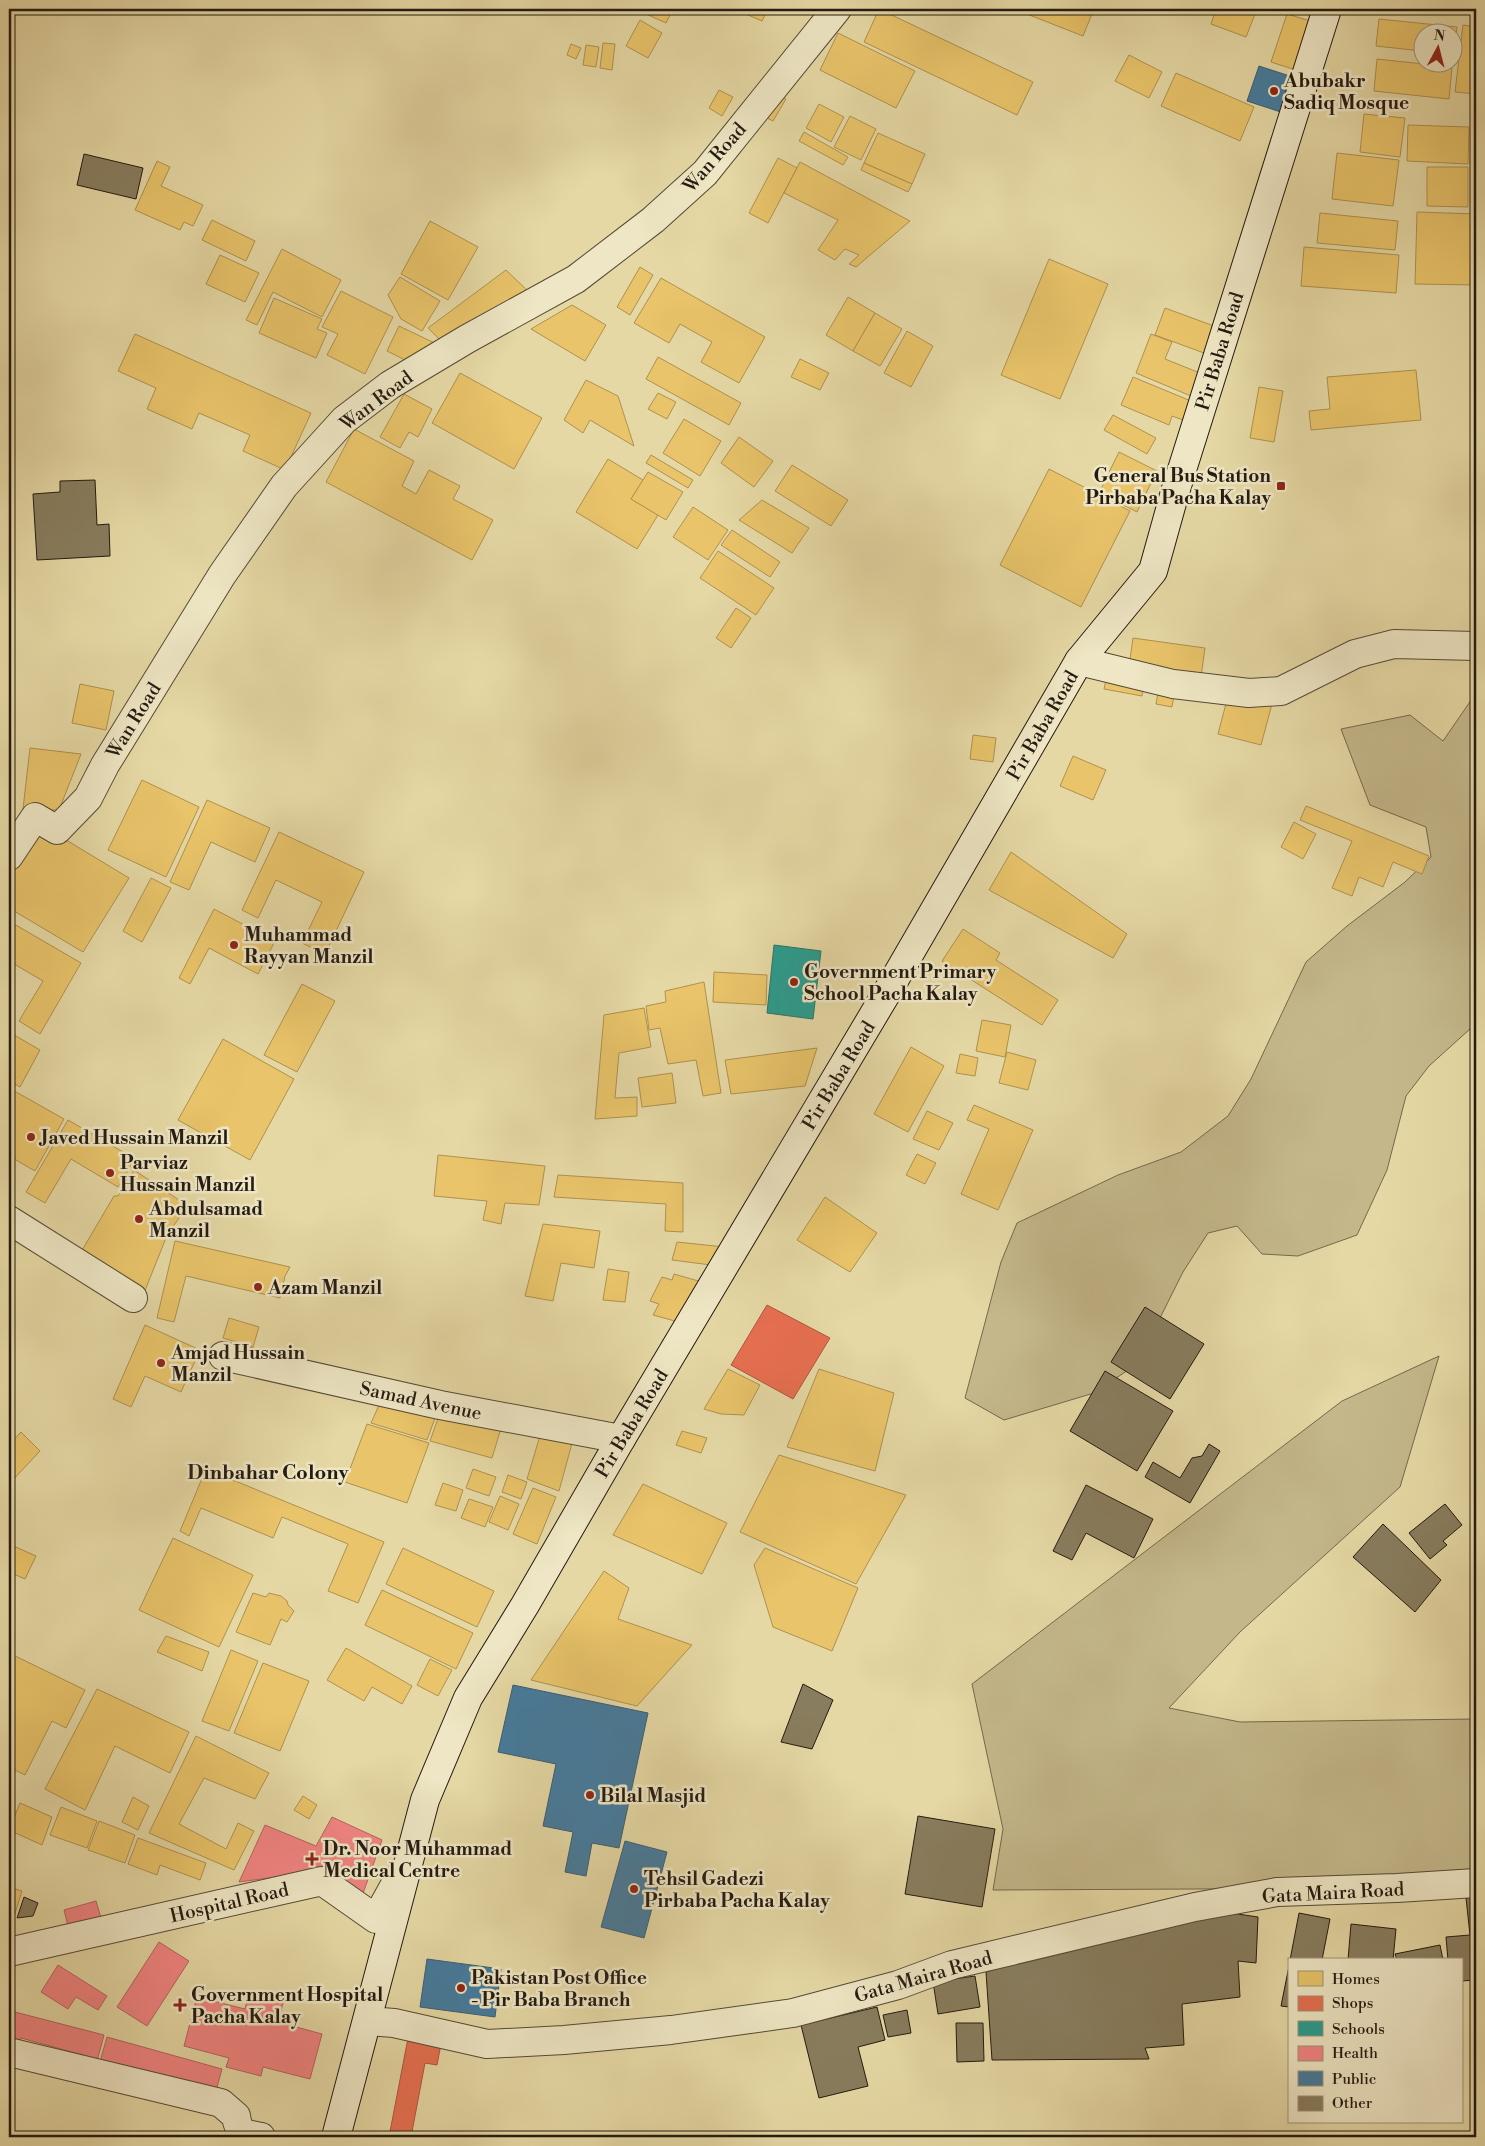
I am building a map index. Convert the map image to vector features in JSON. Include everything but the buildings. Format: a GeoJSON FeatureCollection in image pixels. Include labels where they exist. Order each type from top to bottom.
{"type":"FeatureCollection","features":[{"type":"Feature","properties":{"kind":"street","name":"Wan Road"},"geometry":{"type":"LineString","coordinates":[[9,856],[36,817],[57,830],[69,820],[88,798],[105,766],[222,575],[284,486],[344,420],[390,385],[576,279],[653,220],[705,174],[838,9]]}},
{"type":"Feature","properties":{"kind":"street","name":"Pir Baba Road"},"geometry":{"type":"LineString","coordinates":[[336,2137],[425,1800],[468,1698],[881,1002],[1080,661],[1153,571],[1174,492],[1327,9]]}},
{"type":"Feature","properties":{"kind":"street"},"geometry":{"type":"LineString","coordinates":[[1080,661],[1173,684],[1249,693],[1281,691],[1355,654],[1394,644],[1476,646]]}},
{"type":"Feature","properties":{"kind":"street"},"geometry":{"type":"LineString","coordinates":[[9,1220],[133,1298]]}},
{"type":"Feature","properties":{"kind":"street","name":"Samad Avenue"},"geometry":{"type":"LineString","coordinates":[[223,1356],[440,1405],[621,1439]]}},
{"type":"Feature","properties":{"kind":"street","name":"Hospital Road"},"geometry":{"type":"LineString","coordinates":[[9,1952],[322,1881],[376,1919],[390,1891],[409,1862]]}},
{"type":"Feature","properties":{"kind":"street","name":"Gata Maira Road"},"geometry":{"type":"LineString","coordinates":[[368,2021],[394,2023],[488,2044],[547,2041],[671,2030],[793,2013],[898,1985],[952,1965],[1195,1907],[1268,1893],[1476,1884]]}},
{"type":"Feature","properties":{"kind":"street"},"geometry":{"type":"LineString","coordinates":[[9,2052],[221,2103],[236,2116],[238,2128],[248,2136]]}},
{"type":"Feature","properties":{"kind":"shaded area"},"geometry":{"type":"Polygon","coordinates":[[[1476,693],[1476,1019],[1470,1029],[1429,1066],[1406,1096],[1387,1170],[1357,1235],[1298,1256],[1262,1254],[1237,1226],[1208,1233],[1183,1272],[1137,1364],[1094,1393],[1004,1420],[965,1398],[1001,1262],[1017,1223],[1118,1175],[1181,1152],[1228,1116],[1251,1079],[1306,962],[1347,926],[1405,882],[1431,857],[1426,827],[1370,805],[1341,729],[1410,715],[1443,741],[1476,693]]]}},
{"type":"Feature","properties":{"kind":"shaded area"},"geometry":{"type":"Polygon","coordinates":[[[1439,1356],[1400,1487],[1240,1632],[1169,1708],[1240,1722],[1476,1719],[1476,1883],[1397,1888],[993,1890],[1003,1829],[972,1684],[1342,1401],[1439,1356]]]}},
{"type":"Feature","properties":{"kind":"place","name":"Abubakr Sadiq Mosque"},"geometry":{"type":"Point","coordinates":[1274,91]}},
{"type":"Feature","properties":{"kind":"place","name":"General Bus Station Pirbaba Pacha Kalay"},"geometry":{"type":"Point","coordinates":[1281,486]}},
{"type":"Feature","properties":{"kind":"place","name":"Muhammad Rayyan Manzil"},"geometry":{"type":"Point","coordinates":[234,945]}},
{"type":"Feature","properties":{"kind":"place","name":"Government Primary School Pacha Kalay"},"geometry":{"type":"Point","coordinates":[794,982]}},
{"type":"Feature","properties":{"kind":"place","name":"Javed Hussain Manzil"},"geometry":{"type":"Point","coordinates":[31,1137]}},
{"type":"Feature","properties":{"kind":"place","name":"Parviaz Hussain Manzil"},"geometry":{"type":"Point","coordinates":[110,1173]}},
{"type":"Feature","properties":{"kind":"place","name":"Abdulsamad Manzil"},"geometry":{"type":"Point","coordinates":[139,1219]}},
{"type":"Feature","properties":{"kind":"place","name":"Azam Manzil"},"geometry":{"type":"Point","coordinates":[258,1287]}},
{"type":"Feature","properties":{"kind":"place","name":"Amjad Hussain Manzil"},"geometry":{"type":"Point","coordinates":[161,1363]}},
{"type":"Feature","properties":{"kind":"place","name":"Bilal Masjid"},"geometry":{"type":"Point","coordinates":[590,1795]}},
{"type":"Feature","properties":{"kind":"place","name":"Dr. Noor Muhammad Medical Centre"},"geometry":{"type":"Point","coordinates":[312,1859]}},
{"type":"Feature","properties":{"kind":"place","name":"Tehsil Gadezi Pirbaba Pacha Kalay"},"geometry":{"type":"Point","coordinates":[634,1889]}},
{"type":"Feature","properties":{"kind":"place","name":"Pakistan Post Office - Pir Baba Branch"},"geometry":{"type":"Point","coordinates":[461,1988]}},
{"type":"Feature","properties":{"kind":"place","name":"Government Hospital Pacha Kalay"},"geometry":{"type":"Point","coordinates":[180,2005]}},
{"type":"Feature","properties":{"kind":"district","name":"Dinbahar Colony"},"geometry":{"type":"Point","coordinates":[268,1472]}}]}
